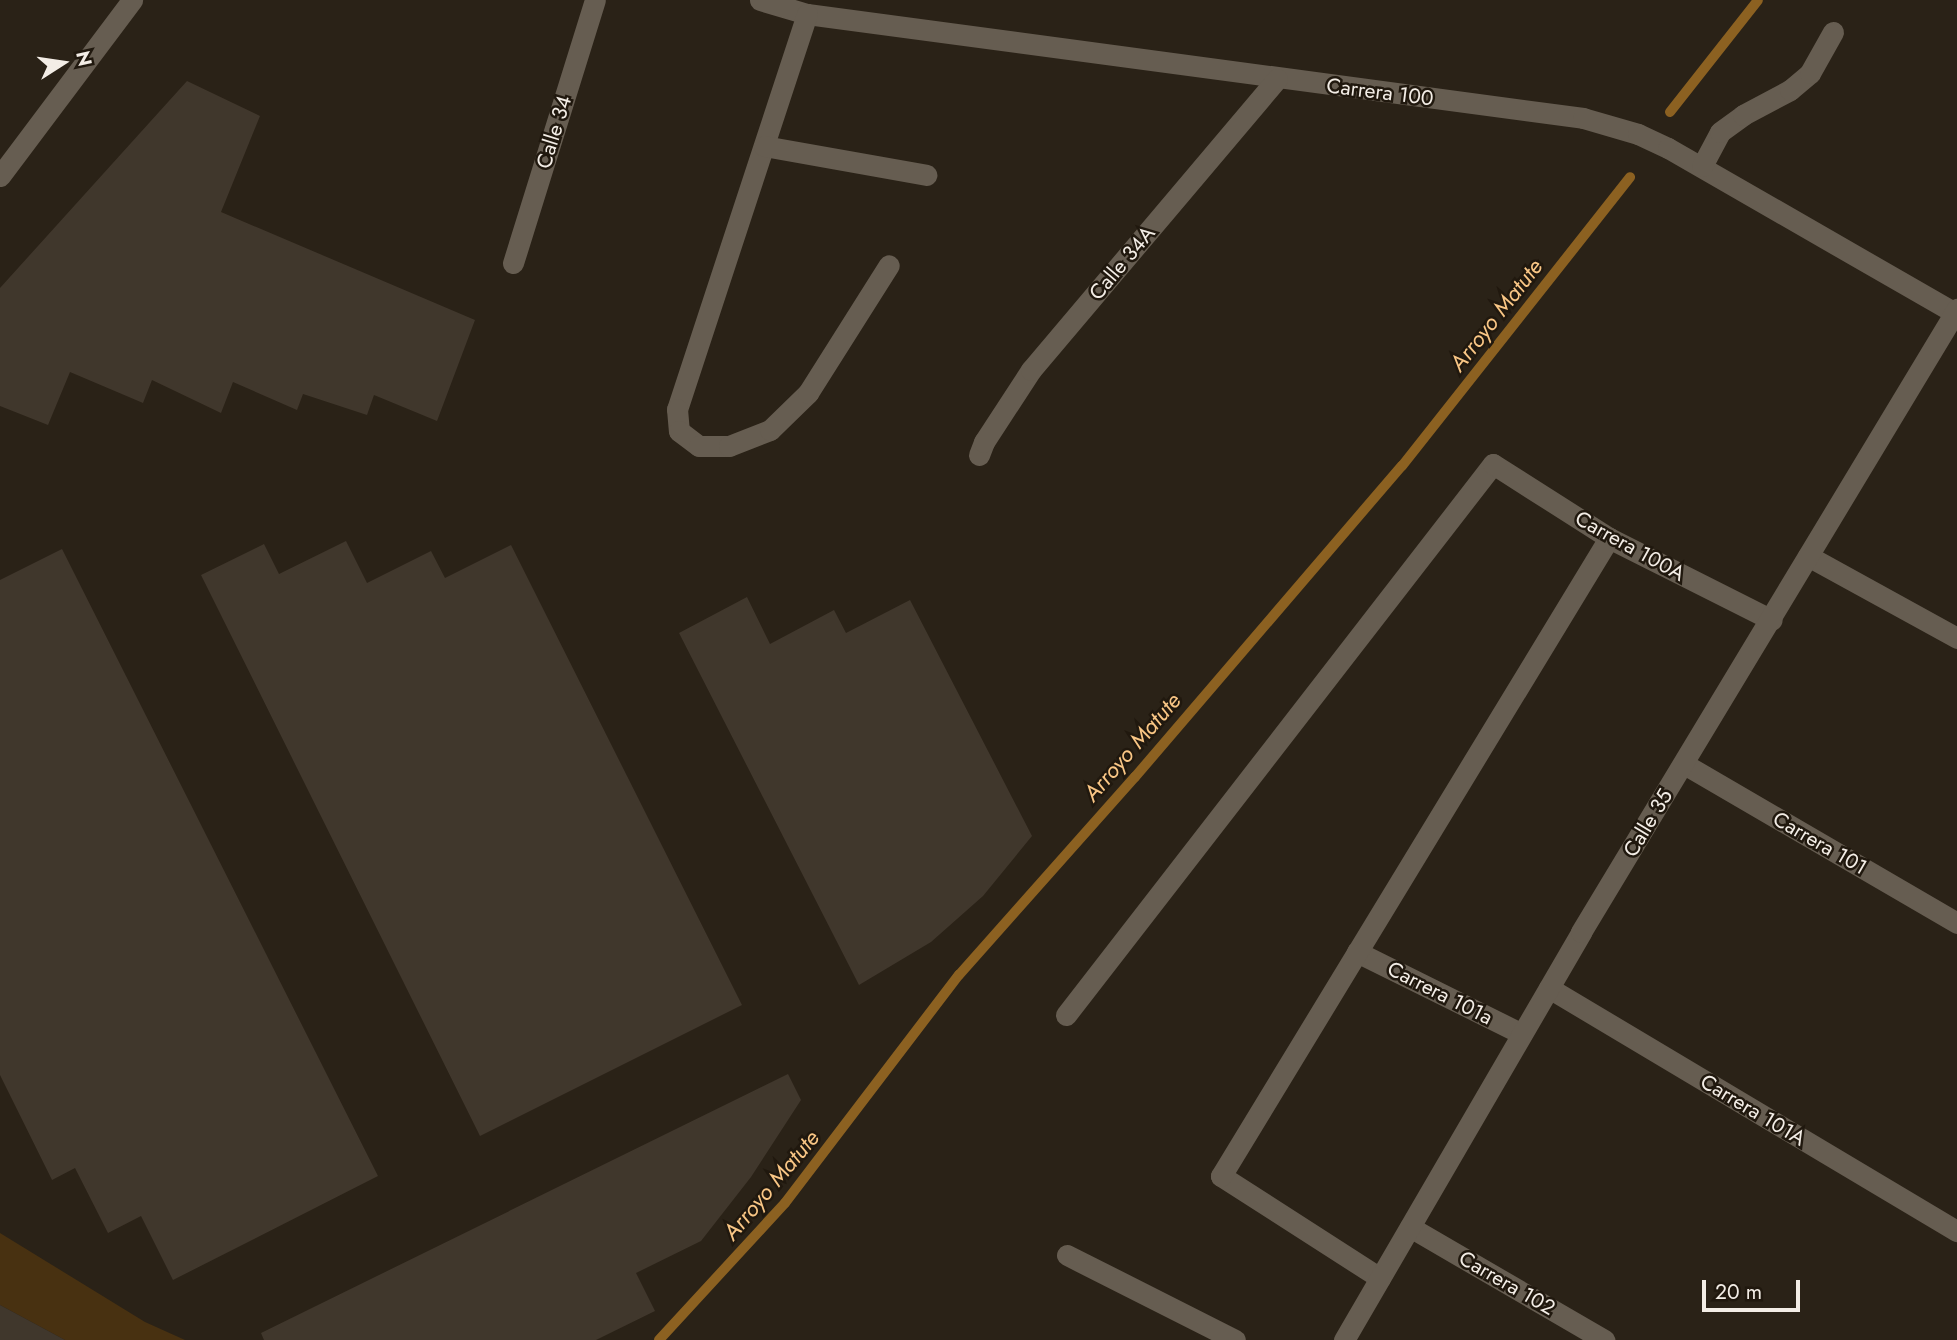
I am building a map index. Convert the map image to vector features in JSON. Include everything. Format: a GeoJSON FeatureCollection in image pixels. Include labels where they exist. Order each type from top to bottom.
{"type":"FeatureCollection","features":[{"type":"Feature","properties":{"kind":"street"},"geometry":{"type":"LineString","coordinates":[[0,176],[132,0]]}},
{"type":"Feature","properties":{"kind":"street","name":"Calle 34"},"geometry":{"type":"LineString","coordinates":[[513,263],[595,0]]}},
{"type":"Feature","properties":{"kind":"street","name":"Carrera 100"},"geometry":{"type":"LineString","coordinates":[[760,0],[807,15],[1583,118],[1638,134],[1702,166],[1956,312]]}},
{"type":"Feature","properties":{"kind":"street"},"geometry":{"type":"LineString","coordinates":[[807,15],[677,409],[679,431],[699,446],[729,446],[770,430],[808,393],[889,265]]}},
{"type":"Feature","properties":{"kind":"street"},"geometry":{"type":"LineString","coordinates":[[1702,166],[1720,132],[1743,115],[1790,90],[1810,73],[1833,33]]}},
{"type":"Feature","properties":{"kind":"street","name":"Calle 34A"},"geometry":{"type":"LineString","coordinates":[[979,455],[1031,370],[1277,79]]}},
{"type":"Feature","properties":{"kind":"street"},"geometry":{"type":"LineString","coordinates":[[764,146],[926,175]]}},
{"type":"Feature","properties":{"kind":"street","name":"Calle 35"},"geometry":{"type":"LineString","coordinates":[[1343,1340],[1549,988],[1956,312]]}},
{"type":"Feature","properties":{"kind":"street","name":"Carrera 100A"},"geometry":{"type":"LineString","coordinates":[[1066,1015],[1493,464],[1609,538],[1772,620]]}},
{"type":"Feature","properties":{"kind":"street"},"geometry":{"type":"LineString","coordinates":[[1380,1278],[1221,1176],[1609,538]]}},
{"type":"Feature","properties":{"kind":"street"},"geometry":{"type":"LineString","coordinates":[[1808,556],[1957,638]]}},
{"type":"Feature","properties":{"kind":"street","name":"Carrera 101"},"geometry":{"type":"LineString","coordinates":[[1684,764],[1957,923]]}},
{"type":"Feature","properties":{"kind":"street","name":"Carrera 101a"},"geometry":{"type":"LineString","coordinates":[[1357,952],[1522,1034]]}},
{"type":"Feature","properties":{"kind":"street","name":"Carrera 101A"},"geometry":{"type":"LineString","coordinates":[[1549,988],[1957,1231]]}},
{"type":"Feature","properties":{"kind":"street","name":"Carrera 102"},"geometry":{"type":"LineString","coordinates":[[1410,1227],[1569,1331],[1604,1340]]}},
{"type":"Feature","properties":{"kind":"street"},"geometry":{"type":"LineString","coordinates":[[1067,1255],[1235,1340]]}},
{"type":"Feature","properties":{"kind":"shaded area"},"geometry":{"type":"Polygon","coordinates":[[[0,1233],[145,1322],[185,1340],[65,1340],[0,1305],[0,1233]]]}},
{"type":"Feature","properties":{"kind":"building"},"geometry":{"type":"Polygon","coordinates":[[[187,81],[260,116],[221,212],[475,320],[437,421],[374,395],[367,415],[303,394],[297,410],[233,382],[221,413],[152,380],[143,403],[70,372],[48,425],[0,406],[0,288],[187,81]]]}},
{"type":"Feature","properties":{"kind":"building"},"geometry":{"type":"Polygon","coordinates":[[[346,541],[367,583],[431,551],[445,578],[511,545],[742,1005],[480,1136],[201,575],[264,544],[279,574],[346,541]]]}},
{"type":"Feature","properties":{"kind":"building"},"geometry":{"type":"Polygon","coordinates":[[[62,549],[378,1176],[173,1280],[141,1216],[108,1233],[75,1168],[52,1180],[0,1075],[0,580],[62,549]]]}},
{"type":"Feature","properties":{"kind":"building"},"geometry":{"type":"Polygon","coordinates":[[[747,597],[770,644],[834,610],[846,633],[910,600],[1032,836],[983,896],[931,942],[859,985],[679,633],[747,597]]]}},
{"type":"Feature","properties":{"kind":"building"},"geometry":{"type":"Polygon","coordinates":[[[788,1074],[801,1100],[751,1177],[701,1241],[636,1273],[655,1311],[596,1340],[264,1340],[261,1333],[788,1074]]]}},
{"type":"Feature","properties":{"kind":"building"},"geometry":{"type":"Polygon","coordinates":[[[0,1305],[65,1340],[0,1340],[0,1305]]]}},
{"type":"Feature","properties":{"kind":"waterway","name":"Arroyo Matute"},"geometry":{"type":"LineString","coordinates":[[1670,112],[1758,0]]}},
{"type":"Feature","properties":{"kind":"waterway","name":"Arroyo Matute"},"geometry":{"type":"LineString","coordinates":[[659,1340],[785,1203],[959,975],[1135,777],[1402,466],[1630,177]]}}]}
